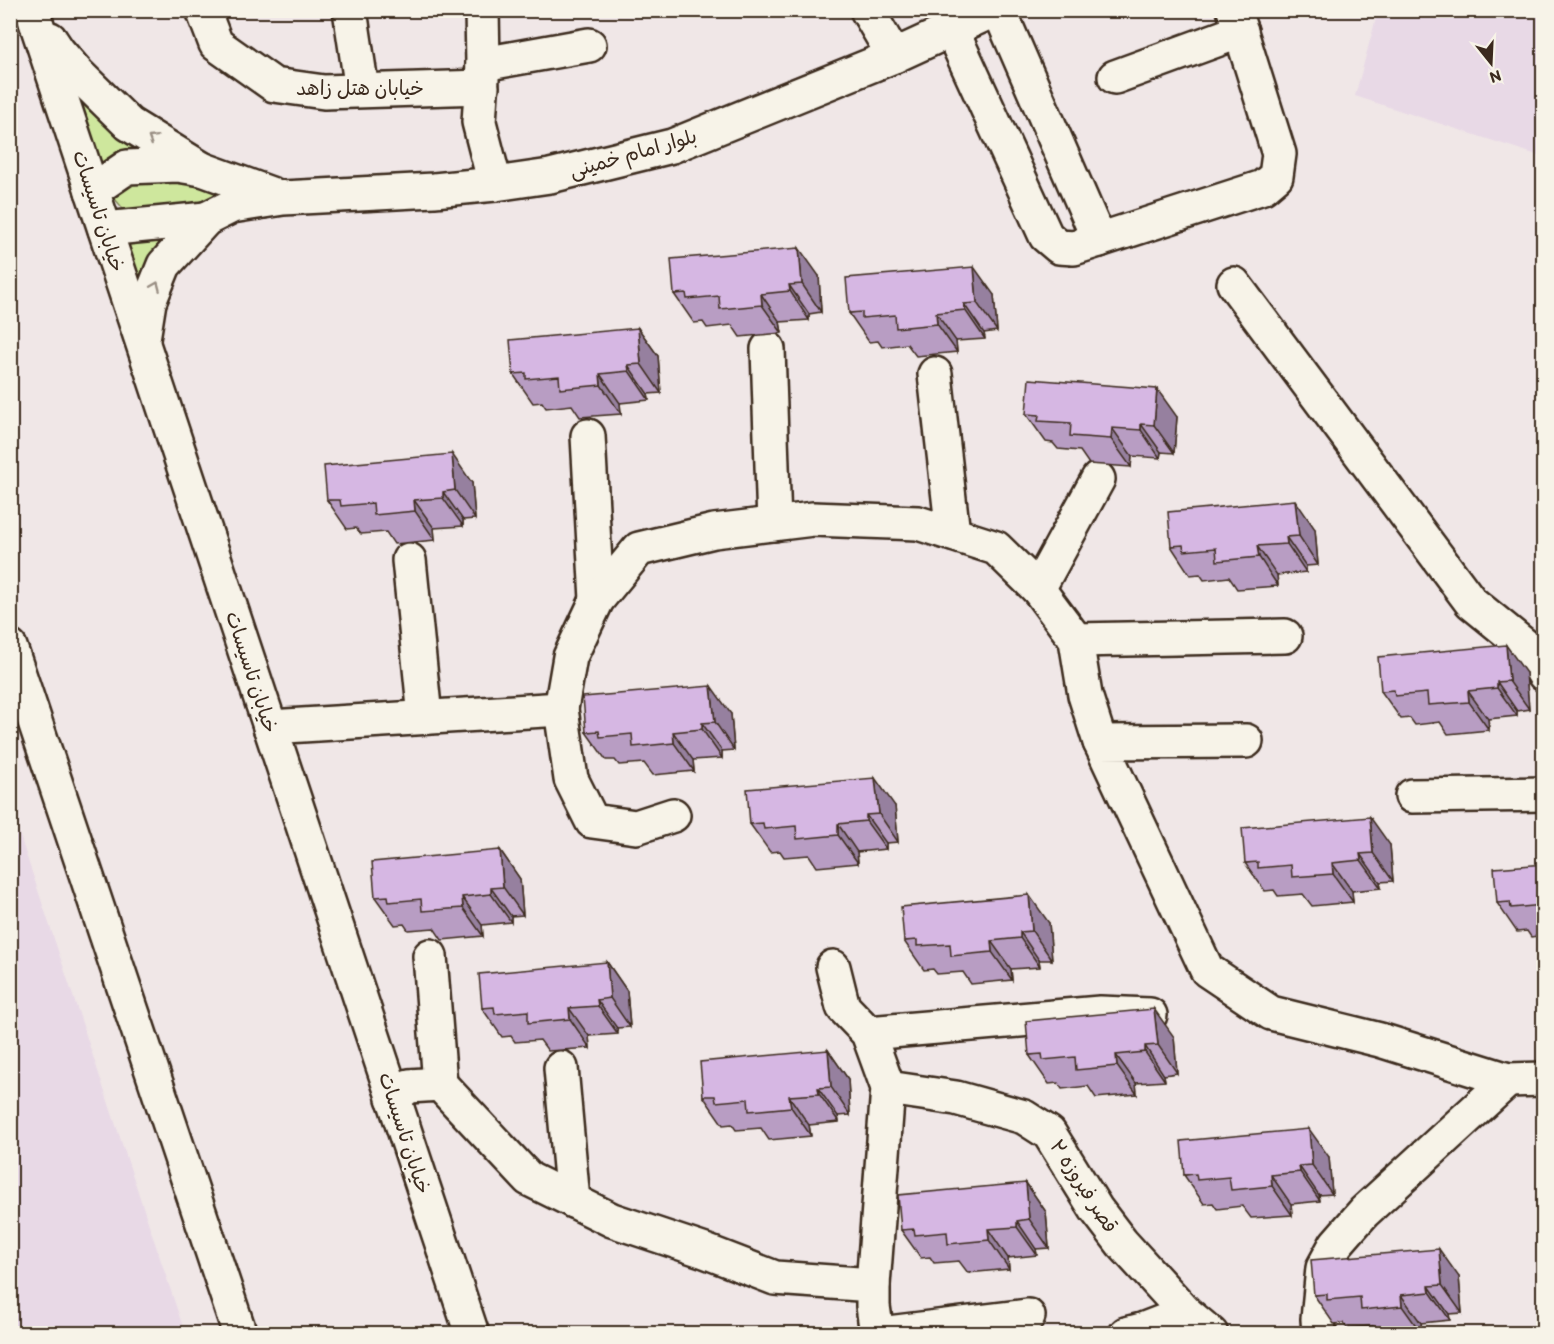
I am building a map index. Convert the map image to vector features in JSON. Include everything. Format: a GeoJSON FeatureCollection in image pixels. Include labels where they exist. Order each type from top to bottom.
{"type":"FeatureCollection","features":[{"type":"Feature","properties":{"kind":"street"},"geometry":{"type":"LineString","coordinates":[[33,10],[58,51],[129,124],[202,169]]}},
{"type":"Feature","properties":{"kind":"street","name":"خیابان تاسیسات"},"geometry":{"type":"LineString","coordinates":[[33,10],[472,1334]]}},
{"type":"Feature","properties":{"kind":"street","name":"خیابان هتل زاهد"},"geometry":{"type":"LineString","coordinates":[[203,10],[216,44],[274,85],[324,92],[362,90],[482,76],[589,45]]}},
{"type":"Feature","properties":{"kind":"street"},"geometry":{"type":"LineString","coordinates":[[350,10],[362,90]]}},
{"type":"Feature","properties":{"kind":"street"},"geometry":{"type":"LineString","coordinates":[[482,10],[479,122],[495,184]]}},
{"type":"Feature","properties":{"kind":"street"},"geometry":{"type":"LineString","coordinates":[[867,10],[894,56]]}},
{"type":"Feature","properties":{"kind":"street"},"geometry":{"type":"LineString","coordinates":[[997,10],[1099,240]]}},
{"type":"Feature","properties":{"kind":"street","name":"بلوار امام خمینی"},"geometry":{"type":"LineString","coordinates":[[206,219],[232,206],[283,198],[434,190],[550,176],[672,146],[894,56],[997,10]]}},
{"type":"Feature","properties":{"kind":"street"},"geometry":{"type":"LineString","coordinates":[[952,30],[1046,236],[1059,247],[1074,248],[1263,188],[1276,176],[1279,154],[1237,21],[1115,77]]}},
{"type":"Feature","properties":{"kind":"street"},"geometry":{"type":"LineString","coordinates":[[92,191],[126,167],[178,165],[202,169],[283,198]]}},
{"type":"Feature","properties":{"kind":"street"},"geometry":{"type":"LineString","coordinates":[[105,229],[206,219]]}},
{"type":"Feature","properties":{"kind":"street"},"geometry":{"type":"LineString","coordinates":[[143,343],[149,302],[164,265],[206,219]]}},
{"type":"Feature","properties":{"kind":"street"},"geometry":{"type":"LineString","coordinates":[[1234,284],[1471,602],[1530,650],[1544,674]]}},
{"type":"Feature","properties":{"kind":"street"},"geometry":{"type":"LineString","coordinates":[[768,349],[774,524]]}},
{"type":"Feature","properties":{"kind":"street"},"geometry":{"type":"LineString","coordinates":[[935,374],[953,534]]}},
{"type":"Feature","properties":{"kind":"street"},"geometry":{"type":"LineString","coordinates":[[588,436],[597,600]]}},
{"type":"Feature","properties":{"kind":"street"},"geometry":{"type":"LineString","coordinates":[[1038,589],[1098,479]]}},
{"type":"Feature","properties":{"kind":"street"},"geometry":{"type":"LineString","coordinates":[[673,815],[636,827],[592,821],[571,779],[561,709],[570,657],[597,600],[639,549],[714,531],[813,519],[918,523],[996,548],[1038,589],[1076,640],[1085,695],[1100,742],[1207,970],[1270,1013],[1380,1040],[1508,1080],[1544,1079]]}},
{"type":"Feature","properties":{"kind":"street"},"geometry":{"type":"LineString","coordinates":[[410,560],[425,717]]}},
{"type":"Feature","properties":{"kind":"street"},"geometry":{"type":"LineString","coordinates":[[1076,640],[1285,636]]}},
{"type":"Feature","properties":{"kind":"street"},"geometry":{"type":"LineString","coordinates":[[10,647],[240,1334]]}},
{"type":"Feature","properties":{"kind":"street"},"geometry":{"type":"LineString","coordinates":[[270,727],[561,709]]}},
{"type":"Feature","properties":{"kind":"street"},"geometry":{"type":"LineString","coordinates":[[1100,742],[1246,741]]}},
{"type":"Feature","properties":{"kind":"street"},"geometry":{"type":"LineString","coordinates":[[1412,796],[1544,794]]}},
{"type":"Feature","properties":{"kind":"street"},"geometry":{"type":"LineString","coordinates":[[430,956],[440,1084],[529,1179],[612,1220],[705,1251],[775,1278],[873,1285]]}},
{"type":"Feature","properties":{"kind":"street"},"geometry":{"type":"LineString","coordinates":[[833,967],[843,1007],[868,1033],[888,1088],[873,1285],[873,1306],[878,1334],[1028,1316]]}},
{"type":"Feature","properties":{"kind":"street"},"geometry":{"type":"LineString","coordinates":[[868,1033],[1100,1013],[1157,1016]]}},
{"type":"Feature","properties":{"kind":"street"},"geometry":{"type":"LineString","coordinates":[[561,1068],[573,1201]]}},
{"type":"Feature","properties":{"kind":"street"},"geometry":{"type":"LineString","coordinates":[[1319,1334],[1318,1319],[1323,1268],[1336,1244],[1372,1204],[1508,1080]]}},
{"type":"Feature","properties":{"kind":"street"},"geometry":{"type":"LineString","coordinates":[[393,1098],[409,1086],[440,1084]]}},
{"type":"Feature","properties":{"kind":"street","name":"قصر فیروزه ۲"},"geometry":{"type":"LineString","coordinates":[[888,1088],[967,1101],[1024,1117],[1049,1133],[1096,1209],[1122,1243],[1186,1313],[1211,1334]]}},
{"type":"Feature","properties":{"kind":"street"},"geometry":{"type":"LineString","coordinates":[[1126,1334],[1186,1313]]}},
{"type":"Feature","properties":{"kind":"shaded area"},"geometry":{"type":"Polygon","coordinates":[[[1378,11],[1543,11],[1543,157],[1355,96],[1378,11]]]}},
{"type":"Feature","properties":{"kind":"shaded area"},"geometry":{"type":"Polygon","coordinates":[[[11,809],[158,1252],[185,1333],[11,1333],[11,809]]]}},
{"type":"Feature","properties":{"kind":"green space"},"geometry":{"type":"Polygon","coordinates":[[[65,70],[161,155],[102,172],[65,70]]]}},
{"type":"Feature","properties":{"kind":"green space"},"geometry":{"type":"Polygon","coordinates":[[[134,177],[248,187],[185,207],[167,211],[135,213],[124,209],[114,198],[115,187],[134,177]]]}},
{"type":"Feature","properties":{"kind":"green space"},"geometry":{"type":"Polygon","coordinates":[[[166,232],[147,265],[142,302],[120,237],[166,232]]]}},
{"type":"Feature","properties":{"kind":"building"},"geometry":{"type":"Polygon","coordinates":[[[799,248],[802,284],[789,285],[790,291],[761,294],[762,305],[720,309],[719,296],[687,299],[686,293],[674,294],[671,259],[799,248]]]}},
{"type":"Feature","properties":{"kind":"building"},"geometry":{"type":"Polygon","coordinates":[[[974,267],[977,303],[964,304],[965,310],[936,313],[937,324],[896,328],[895,315],[862,318],[862,312],[849,313],[846,278],[974,267]]]}},
{"type":"Feature","properties":{"kind":"building"},"geometry":{"type":"Polygon","coordinates":[[[638,328],[641,364],[628,365],[629,371],[600,374],[601,385],[560,389],[559,376],[526,379],[526,373],[513,374],[510,340],[638,328]]]}},
{"type":"Feature","properties":{"kind":"building"},"geometry":{"type":"Polygon","coordinates":[[[1029,379],[1157,389],[1154,425],[1141,424],[1141,430],[1112,428],[1111,439],[1070,436],[1071,423],[1038,421],[1039,415],[1026,414],[1029,379]]]}},
{"type":"Feature","properties":{"kind":"building"},"geometry":{"type":"Polygon","coordinates":[[[452,454],[455,490],[443,492],[443,498],[414,500],[415,511],[374,515],[373,503],[341,506],[340,500],[327,500],[324,466],[452,454]]]}},
{"type":"Feature","properties":{"kind":"building"},"geometry":{"type":"Polygon","coordinates":[[[1295,500],[1299,536],[1286,537],[1287,544],[1257,546],[1259,557],[1217,561],[1216,548],[1184,551],[1183,545],[1171,546],[1168,512],[1295,500]]]}},
{"type":"Feature","properties":{"kind":"building"},"geometry":{"type":"Polygon","coordinates":[[[1506,645],[1509,681],[1497,682],[1497,688],[1468,691],[1469,702],[1428,705],[1427,693],[1395,696],[1394,690],[1381,691],[1378,657],[1506,645]]]}},
{"type":"Feature","properties":{"kind":"building"},"geometry":{"type":"Polygon","coordinates":[[[711,686],[715,722],[702,723],[702,729],[673,732],[674,743],[633,747],[632,734],[600,737],[599,731],[586,732],[583,697],[711,686]]]}},
{"type":"Feature","properties":{"kind":"building"},"geometry":{"type":"Polygon","coordinates":[[[875,778],[879,814],[866,815],[866,821],[838,824],[838,835],[797,839],[796,826],[764,829],[763,823],[750,824],[747,789],[875,778]]]}},
{"type":"Feature","properties":{"kind":"building"},"geometry":{"type":"Polygon","coordinates":[[[1370,817],[1373,853],[1360,854],[1361,860],[1332,863],[1333,874],[1292,877],[1291,865],[1258,868],[1258,862],[1245,863],[1242,828],[1370,817]]]}},
{"type":"Feature","properties":{"kind":"building"},"geometry":{"type":"Polygon","coordinates":[[[500,850],[503,887],[491,888],[491,894],[462,897],[463,908],[422,911],[421,899],[389,902],[388,896],[375,897],[372,862],[500,850]]]}},
{"type":"Feature","properties":{"kind":"building"},"geometry":{"type":"Polygon","coordinates":[[[1544,864],[1544,909],[1543,905],[1511,908],[1510,902],[1497,903],[1494,868],[1544,864]]]}},
{"type":"Feature","properties":{"kind":"building"},"geometry":{"type":"Polygon","coordinates":[[[1029,895],[1032,931],[1020,932],[1020,938],[991,941],[992,952],[951,956],[950,944],[917,946],[917,940],[904,941],[901,907],[1029,895]]]}},
{"type":"Feature","properties":{"kind":"building"},"geometry":{"type":"Polygon","coordinates":[[[607,962],[610,998],[597,1000],[598,1006],[569,1008],[570,1019],[528,1023],[528,1011],[495,1014],[494,1007],[482,1008],[479,974],[607,962]]]}},
{"type":"Feature","properties":{"kind":"building"},"geometry":{"type":"Polygon","coordinates":[[[1154,1009],[1158,1045],[1145,1046],[1145,1052],[1116,1055],[1117,1066],[1076,1070],[1075,1057],[1043,1060],[1042,1054],[1029,1055],[1026,1021],[1154,1009]]]}},
{"type":"Feature","properties":{"kind":"building"},"geometry":{"type":"Polygon","coordinates":[[[828,1050],[831,1087],[818,1088],[819,1094],[789,1096],[791,1107],[749,1111],[748,1099],[716,1102],[715,1096],[703,1096],[700,1062],[828,1050]]]}},
{"type":"Feature","properties":{"kind":"building"},"geometry":{"type":"Polygon","coordinates":[[[1309,1129],[1312,1165],[1299,1166],[1300,1172],[1271,1175],[1272,1186],[1231,1190],[1229,1177],[1197,1180],[1196,1174],[1184,1175],[1181,1141],[1309,1129]]]}},
{"type":"Feature","properties":{"kind":"building"},"geometry":{"type":"Polygon","coordinates":[[[1026,1183],[1029,1219],[1017,1221],[1017,1227],[988,1229],[989,1240],[948,1244],[947,1232],[915,1235],[914,1229],[901,1230],[898,1195],[1026,1183]]]}},
{"type":"Feature","properties":{"kind":"building"},"geometry":{"type":"Polygon","coordinates":[[[1439,1249],[1442,1285],[1429,1286],[1430,1292],[1401,1295],[1402,1306],[1361,1310],[1360,1297],[1327,1300],[1327,1294],[1314,1295],[1311,1260],[1439,1249]]]}},
{"type":"Feature","properties":{"kind":"building"},"geometry":{"type":"Polygon","coordinates":[[[1196,1331],[1196,1334],[1169,1334],[1196,1331]]]}}]}
